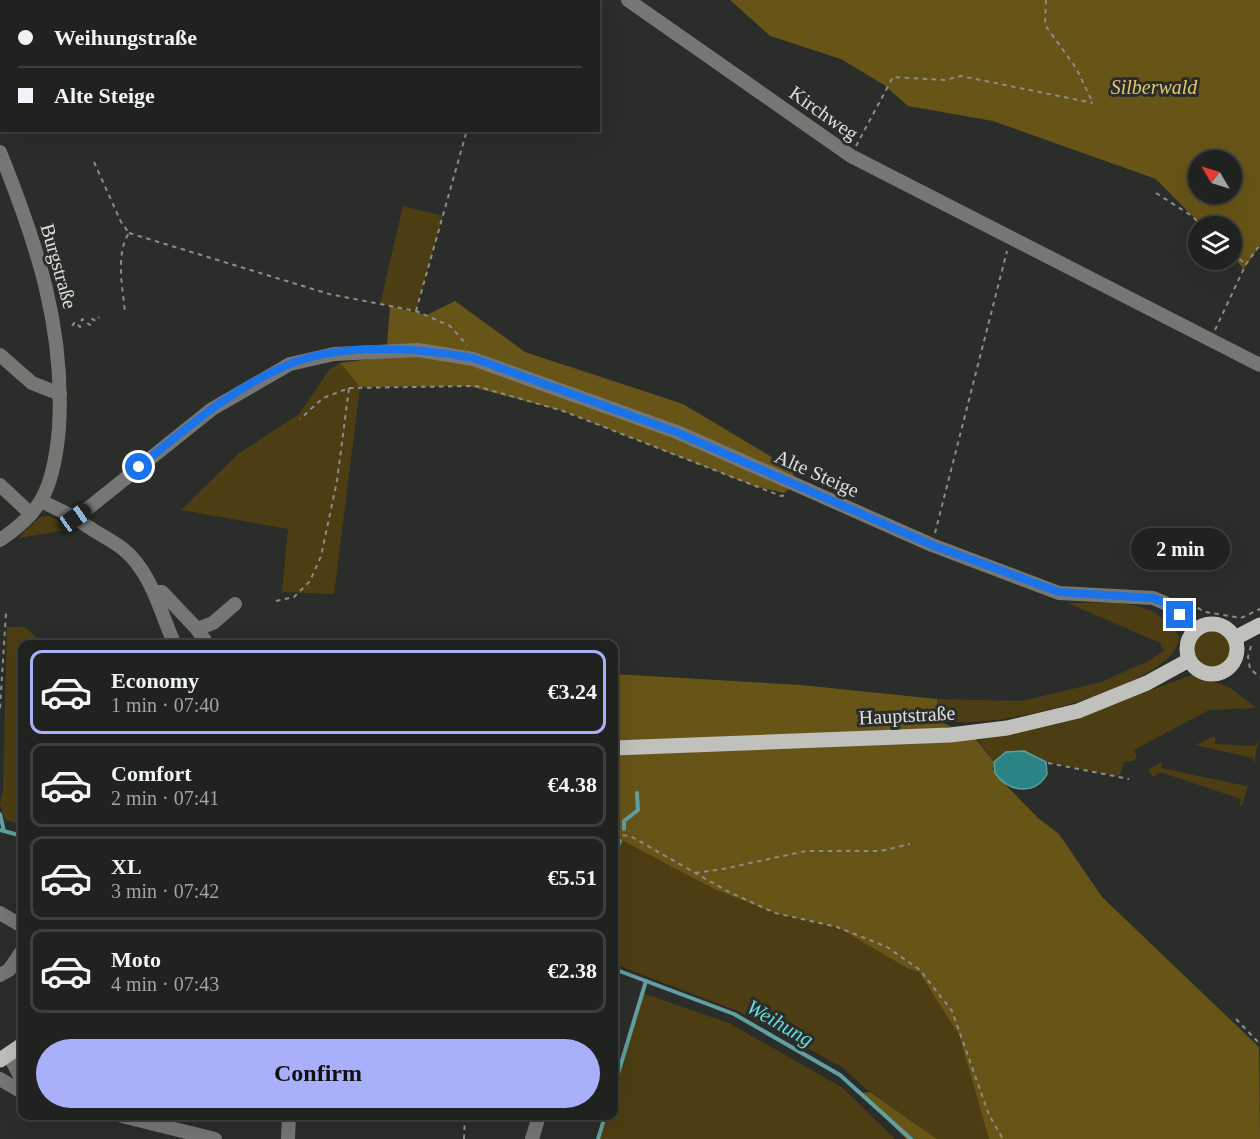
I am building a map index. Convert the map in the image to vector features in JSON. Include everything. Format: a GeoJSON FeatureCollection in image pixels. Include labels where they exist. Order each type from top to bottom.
{"type":"FeatureCollection","features":[{"type":"Feature","properties":{"kind":"main road"},"geometry":{"type":"LineString","coordinates":[[1205,624],[1220,625],[1235,638],[1236,657],[1224,672],[1214,675],[1201,673],[1189,660],[1187,644],[1196,629],[1205,624]]}},
{"type":"Feature","properties":{"kind":"main road"},"geometry":{"type":"LineString","coordinates":[[1235,638],[1250,624]]}},
{"type":"Feature","properties":{"kind":"main road","name":"Hauptstraße"},"geometry":{"type":"LineString","coordinates":[[618,748],[950,735],[1007,728],[1078,711],[1148,683],[1189,660]]}},
{"type":"Feature","properties":{"kind":"main road"},"geometry":{"type":"LineString","coordinates":[[4,1058],[18,1048]]}},
{"type":"Feature","properties":{"kind":"street","name":"Kirchweg"},"geometry":{"type":"LineString","coordinates":[[628,0],[851,156],[1260,365]]}},
{"type":"Feature","properties":{"kind":"street","name":"Burgstraße"},"geometry":{"type":"LineString","coordinates":[[0,152],[37,254],[56,330],[60,394],[53,467],[41,501],[31,514],[0,540]]}},
{"type":"Feature","properties":{"kind":"street","name":"Alte Steige"},"geometry":{"type":"LineString","coordinates":[[75,518],[212,409],[281,369],[296,362],[334,354],[418,350],[473,358],[676,432],[932,545],[1059,592],[1153,598],[1165,603],[1196,629]]}},
{"type":"Feature","properties":{"kind":"street"},"geometry":{"type":"LineString","coordinates":[[0,355],[32,383],[60,394]]}},
{"type":"Feature","properties":{"kind":"street"},"geometry":{"type":"LineString","coordinates":[[0,485],[31,514]]}},
{"type":"Feature","properties":{"kind":"street"},"geometry":{"type":"LineString","coordinates":[[41,501],[75,518],[136,560],[155,592],[174,640]]}},
{"type":"Feature","properties":{"kind":"street"},"geometry":{"type":"LineString","coordinates":[[155,592],[162,592],[205,640]]}},
{"type":"Feature","properties":{"kind":"street"},"geometry":{"type":"LineString","coordinates":[[197,629],[213,623],[235,604]]}},
{"type":"Feature","properties":{"kind":"street"},"geometry":{"type":"LineString","coordinates":[[0,913],[18,924]]}},
{"type":"Feature","properties":{"kind":"street"},"geometry":{"type":"LineString","coordinates":[[0,975],[9,970],[18,957]]}},
{"type":"Feature","properties":{"kind":"street"},"geometry":{"type":"LineString","coordinates":[[4,1058],[18,1075]]}},
{"type":"Feature","properties":{"kind":"street"},"geometry":{"type":"LineString","coordinates":[[0,1079],[18,1090]]}},
{"type":"Feature","properties":{"kind":"street"},"geometry":{"type":"LineString","coordinates":[[149,1120],[214,1139]]}},
{"type":"Feature","properties":{"kind":"street"},"geometry":{"type":"LineString","coordinates":[[288,1139],[289,1120]]}},
{"type":"Feature","properties":{"kind":"street"},"geometry":{"type":"LineString","coordinates":[[532,1139],[538,1120]]}},
{"type":"Feature","properties":{"kind":"path"},"geometry":{"type":"LineString","coordinates":[[851,156],[893,77],[945,80],[961,76],[1093,103],[1076,68],[1045,25],[1046,0]]}},
{"type":"Feature","properties":{"kind":"path"},"geometry":{"type":"LineString","coordinates":[[416,311],[466,132]]}},
{"type":"Feature","properties":{"kind":"path"},"geometry":{"type":"LineString","coordinates":[[94,162],[121,222],[129,233],[329,294],[416,311],[450,326],[464,339],[473,358]]}},
{"type":"Feature","properties":{"kind":"path"},"geometry":{"type":"LineString","coordinates":[[1156,193],[1192,216]]}},
{"type":"Feature","properties":{"kind":"path"},"geometry":{"type":"LineString","coordinates":[[125,313],[123,241],[129,233]]}},
{"type":"Feature","properties":{"kind":"path"},"geometry":{"type":"LineString","coordinates":[[932,545],[1011,238]]}},
{"type":"Feature","properties":{"kind":"path"},"geometry":{"type":"LineString","coordinates":[[1210,340],[1246,264],[1260,245]]}},
{"type":"Feature","properties":{"kind":"path"},"geometry":{"type":"LineString","coordinates":[[1242,261],[1246,264]]}},
{"type":"Feature","properties":{"kind":"path"},"geometry":{"type":"LineString","coordinates":[[72,326],[75,322],[80,327],[82,320],[90,325],[92,319],[96,321],[99,317]]}},
{"type":"Feature","properties":{"kind":"path"},"geometry":{"type":"LineString","coordinates":[[300,419],[323,398],[349,388],[476,386],[563,411],[781,496],[802,488]]}},
{"type":"Feature","properties":{"kind":"path"},"geometry":{"type":"LineString","coordinates":[[276,601],[294,597],[310,580],[321,555],[337,481],[349,388]]}},
{"type":"Feature","properties":{"kind":"path"},"geometry":{"type":"LineString","coordinates":[[0,708],[6,613]]}},
{"type":"Feature","properties":{"kind":"path"},"geometry":{"type":"LineString","coordinates":[[1250,624],[1255,641],[1248,657],[1250,669],[1260,677]]}},
{"type":"Feature","properties":{"kind":"path"},"geometry":{"type":"LineString","coordinates":[[1048,763],[1129,779]]}},
{"type":"Feature","properties":{"kind":"path"},"geometry":{"type":"LineString","coordinates":[[618,834],[632,837],[695,873],[775,913],[837,927],[887,947],[920,970],[952,1011],[988,1115],[1003,1139]]}},
{"type":"Feature","properties":{"kind":"path"},"geometry":{"type":"LineString","coordinates":[[695,873],[723,870],[806,851],[881,851],[910,844]]}},
{"type":"Feature","properties":{"kind":"path"},"geometry":{"type":"LineString","coordinates":[[1236,1019],[1260,1042]]}},
{"type":"Feature","properties":{"kind":"path"},"geometry":{"type":"LineString","coordinates":[[464,1139],[465,1120]]}},
{"type":"Feature","properties":{"kind":"shaded area"},"geometry":{"type":"Polygon","coordinates":[[[403,206],[443,216],[416,311],[380,304],[403,206]]]}},
{"type":"Feature","properties":{"kind":"shaded area"},"geometry":{"type":"Polygon","coordinates":[[[340,363],[360,387],[334,594],[282,592],[288,529],[181,510],[238,454],[299,414],[329,370],[340,363]]]}},
{"type":"Feature","properties":{"kind":"shaded area"},"geometry":{"type":"Polygon","coordinates":[[[50,516],[73,529],[18,538],[40,517],[50,516]]]}},
{"type":"Feature","properties":{"kind":"shaded area"},"geometry":{"type":"Polygon","coordinates":[[[1068,603],[1116,603],[1145,608],[1169,624],[1180,638],[1173,652],[1153,669],[1095,696],[1060,707],[990,721],[937,720],[937,699],[1022,701],[1101,682],[1146,662],[1164,651],[1160,643],[1068,603]]]}},
{"type":"Feature","properties":{"kind":"shaded area"},"geometry":{"type":"Polygon","coordinates":[[[1207,624],[1217,624],[1230,631],[1237,644],[1237,654],[1230,667],[1217,674],[1207,674],[1198,670],[1191,663],[1187,654],[1187,644],[1191,635],[1198,628],[1207,624]]]}},
{"type":"Feature","properties":{"kind":"shaded area"},"geometry":{"type":"Polygon","coordinates":[[[7,627],[25,627],[39,640],[18,640],[18,824],[5,819],[0,805],[3,791],[7,627]]]}},
{"type":"Feature","properties":{"kind":"shaded area"},"geometry":{"type":"Polygon","coordinates":[[[1192,675],[1229,687],[1256,708],[1209,710],[1134,750],[1137,758],[1124,762],[1120,775],[1046,762],[1035,755],[1001,755],[994,762],[978,740],[1058,724],[1192,675]]]}},
{"type":"Feature","properties":{"kind":"shaded area"},"geometry":{"type":"Polygon","coordinates":[[[1215,737],[1215,744],[1255,746],[1258,740],[1254,765],[1253,758],[1195,745],[1215,737]]]}},
{"type":"Feature","properties":{"kind":"shaded area"},"geometry":{"type":"Polygon","coordinates":[[[1162,762],[1161,768],[1246,786],[1249,781],[1242,806],[1239,806],[1241,799],[1160,772],[1153,777],[1148,770],[1162,762]]]}},
{"type":"Feature","properties":{"kind":"shaded area"},"geometry":{"type":"Polygon","coordinates":[[[623,839],[716,890],[775,913],[837,927],[907,968],[919,972],[959,1035],[989,1139],[937,1139],[865,1088],[842,1067],[738,1011],[618,966],[618,849],[623,839]]]}},
{"type":"Feature","properties":{"kind":"shaded area"},"geometry":{"type":"Polygon","coordinates":[[[642,993],[729,1023],[843,1088],[895,1139],[597,1139],[603,1120],[618,1120],[618,1073],[642,993]]]}},
{"type":"Feature","properties":{"kind":"green space","name":"Silberwald"},"geometry":{"type":"Polygon","coordinates":[[[730,0],[1260,0],[1260,245],[1244,269],[1242,267],[1242,216],[1192,216],[1156,179],[993,121],[908,106],[884,85],[841,59],[770,36],[730,0]]]}},
{"type":"Feature","properties":{"kind":"green space"},"geometry":{"type":"Polygon","coordinates":[[[455,301],[525,352],[683,404],[790,468],[797,482],[784,493],[754,486],[563,411],[468,386],[360,387],[340,363],[386,357],[390,306],[427,315],[455,301]]]}},
{"type":"Feature","properties":{"kind":"green space"},"geometry":{"type":"Polygon","coordinates":[[[618,674],[801,685],[937,699],[937,720],[975,738],[994,762],[993,769],[998,777],[1038,818],[1059,834],[1102,897],[1259,1047],[1260,1139],[989,1139],[959,1035],[919,972],[907,968],[837,927],[775,913],[716,890],[618,838],[618,674]]]}},
{"type":"Feature","properties":{"kind":"green space"},"geometry":{"type":"Polygon","coordinates":[[[870,1092],[937,1139],[906,1139],[861,1093],[870,1092]]]}},
{"type":"Feature","properties":{"kind":"water"},"geometry":{"type":"Polygon","coordinates":[[[1024,751],[1046,762],[1047,774],[1036,786],[1021,789],[1000,779],[995,773],[994,762],[1006,752],[1024,751]]]}},
{"type":"Feature","properties":{"kind":"waterway"},"geometry":{"type":"LineString","coordinates":[[624,829],[624,821],[638,810],[637,793]]}},
{"type":"Feature","properties":{"kind":"waterway"},"geometry":{"type":"LineString","coordinates":[[0,814],[4,831]]}},
{"type":"Feature","properties":{"kind":"waterway","name":"Weihung"},"geometry":{"type":"LineString","coordinates":[[0,830],[18,835]]}},
{"type":"Feature","properties":{"kind":"waterway"},"geometry":{"type":"LineString","coordinates":[[618,846],[620,841]]}},
{"type":"Feature","properties":{"kind":"waterway","name":"Weihung"},"geometry":{"type":"LineString","coordinates":[[618,970],[734,1014],[840,1075],[911,1139]]}},
{"type":"Feature","properties":{"kind":"waterway"},"geometry":{"type":"LineString","coordinates":[[618,1074],[646,981]]}},
{"type":"Feature","properties":{"kind":"waterway"},"geometry":{"type":"LineString","coordinates":[[598,1139],[604,1120]]}},
{"type":"Feature","properties":{"kind":"route"},"geometry":{"type":"LineString","coordinates":[[139,467],[212,409],[233,395],[296,362],[350,352],[418,350],[446,353],[473,358],[676,432],[932,545],[997,570],[1059,592],[1117,598],[1153,598],[1165,603],[1180,615]]}}]}
